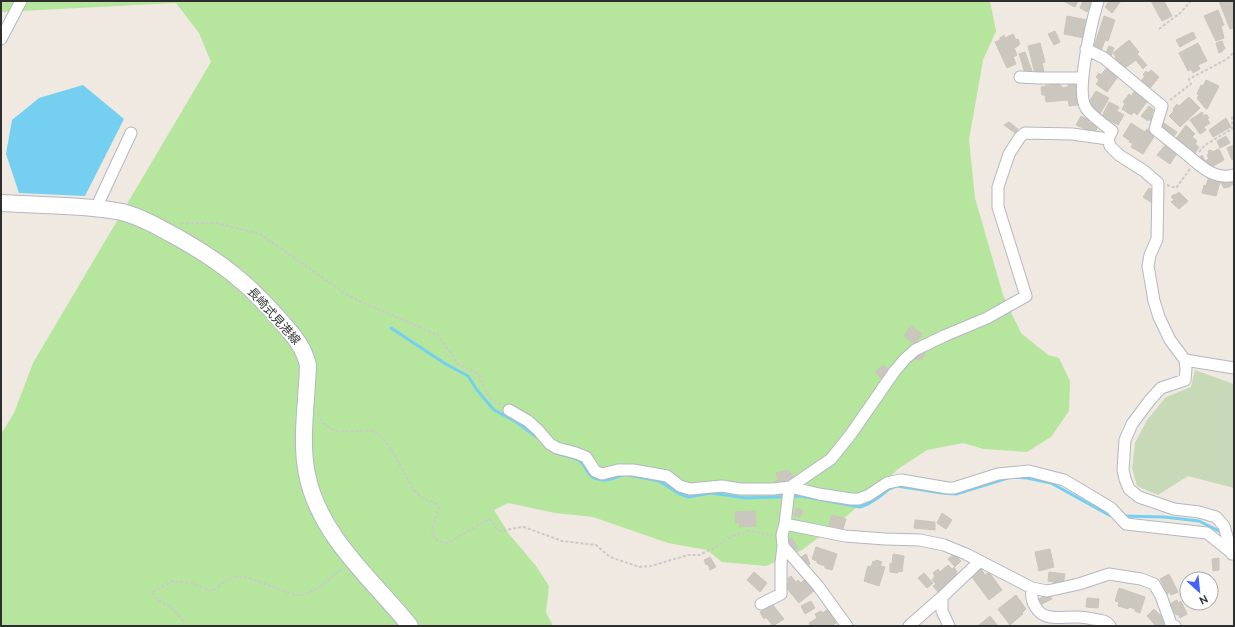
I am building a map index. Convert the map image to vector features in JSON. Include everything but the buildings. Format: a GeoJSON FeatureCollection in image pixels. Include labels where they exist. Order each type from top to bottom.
{"type":"FeatureCollection","features":[{"type":"Feature","properties":{"kind":"main road","name":"長崎式見港線"},"geometry":{"type":"LineString","coordinates":[[1,203],[96,208],[121,212],[142,218],[202,251],[230,270],[269,307],[300,344],[308,365],[305,453],[307,474],[322,516],[333,536],[410,626]]}},
{"type":"Feature","properties":{"kind":"street"},"geometry":{"type":"LineString","coordinates":[[1,39],[21,1]]}},
{"type":"Feature","properties":{"kind":"street"},"geometry":{"type":"LineString","coordinates":[[1098,1],[1086,49],[1083,78],[1083,100],[1085,107],[1112,131],[1108,139],[1110,146],[1119,155],[1144,171],[1158,183],[1158,239],[1150,255],[1148,266],[1154,301],[1159,317],[1170,340],[1185,360],[1186,369],[1185,380],[1161,388],[1132,424],[1125,440],[1123,470],[1124,479],[1129,489],[1139,497],[1174,509],[1199,512],[1216,517],[1224,526],[1232,552]]}},
{"type":"Feature","properties":{"kind":"street"},"geometry":{"type":"LineString","coordinates":[[1086,49],[1104,58],[1162,106],[1155,129],[1195,161],[1200,167],[1218,175],[1234,175]]}},
{"type":"Feature","properties":{"kind":"street"},"geometry":{"type":"LineString","coordinates":[[1020,77],[1083,78]]}},
{"type":"Feature","properties":{"kind":"street"},"geometry":{"type":"LineString","coordinates":[[96,208],[131,132]]}},
{"type":"Feature","properties":{"kind":"street"},"geometry":{"type":"LineString","coordinates":[[761,604],[781,594],[781,563],[789,492],[831,459],[851,434],[894,372],[915,350],[987,318],[1026,296],[998,207],[998,187],[1002,172],[1008,154],[1020,137],[1025,133],[1072,134],[1108,139]]}},
{"type":"Feature","properties":{"kind":"street"},"geometry":{"type":"LineString","coordinates":[[1185,360],[1234,368]]}},
{"type":"Feature","properties":{"kind":"street"},"geometry":{"type":"LineString","coordinates":[[509,410],[528,421],[550,444],[557,448],[586,457],[595,471],[602,474],[618,470],[649,472],[667,476],[680,486],[690,490],[722,486],[740,489],[773,489],[859,500],[886,483],[901,480],[954,488],[998,474],[1029,471],[1064,480],[1111,508],[1126,524],[1207,533],[1232,552]]}},
{"type":"Feature","properties":{"kind":"street"},"geometry":{"type":"LineString","coordinates":[[785,524],[845,536],[920,540],[944,545],[966,554],[1032,588],[1047,591],[1079,584],[1109,574],[1141,579],[1154,584],[1162,596],[1174,626]]}},
{"type":"Feature","properties":{"kind":"street"},"geometry":{"type":"LineString","coordinates":[[783,543],[818,586],[847,626]]}},
{"type":"Feature","properties":{"kind":"street"},"geometry":{"type":"LineString","coordinates":[[909,626],[980,561]]}},
{"type":"Feature","properties":{"kind":"street"},"geometry":{"type":"LineString","coordinates":[[1032,588],[1032,600],[1037,610],[1042,615],[1049,617],[1078,616],[1102,620],[1110,626]]}},
{"type":"Feature","properties":{"kind":"street"},"geometry":{"type":"LineString","coordinates":[[942,597],[942,611],[949,626]]}},
{"type":"Feature","properties":{"kind":"path"},"geometry":{"type":"LineString","coordinates":[[1159,29],[1180,13],[1191,1]]}},
{"type":"Feature","properties":{"kind":"path"},"geometry":{"type":"LineString","coordinates":[[1162,106],[1191,84],[1190,79],[1227,59],[1234,52]]}},
{"type":"Feature","properties":{"kind":"path"},"geometry":{"type":"LineString","coordinates":[[1158,183],[1176,188],[1205,145],[1232,129],[1232,116],[1234,116]]}},
{"type":"Feature","properties":{"kind":"path"},"geometry":{"type":"LineString","coordinates":[[162,228],[189,223],[217,223],[260,234],[349,296],[438,335],[458,364],[478,374],[489,397],[509,410]]}},
{"type":"Feature","properties":{"kind":"path"},"geometry":{"type":"LineString","coordinates":[[307,396],[321,419],[330,429],[340,431],[372,431],[379,435],[387,443],[416,493],[425,499],[432,501],[439,507],[432,533],[434,538],[439,542],[447,542],[489,519],[497,530],[501,531],[524,527],[562,541],[596,546],[610,557],[639,567],[651,566],[688,555],[699,555],[733,536],[749,531],[758,532],[783,543]]}},
{"type":"Feature","properties":{"kind":"path"},"geometry":{"type":"LineString","coordinates":[[185,626],[184,621],[171,607],[157,600],[152,592],[172,581],[190,584],[212,591],[218,588],[230,577],[242,576],[287,593],[301,596],[314,591],[354,561]]}},
{"type":"Feature","properties":{"kind":"green space"},"geometry":{"type":"Polygon","coordinates":[[[1,1],[990,1],[996,31],[983,60],[969,140],[975,198],[1003,295],[1021,333],[1048,355],[1059,358],[1070,381],[1069,411],[1051,437],[1027,452],[984,449],[963,443],[927,450],[898,469],[874,493],[802,550],[766,566],[722,562],[707,550],[668,543],[593,517],[555,513],[508,503],[494,510],[509,534],[536,566],[549,586],[546,612],[553,626],[1,626],[1,434],[14,413],[33,363],[211,62],[199,33],[176,3],[1,12],[1,1]]]}},
{"type":"Feature","properties":{"kind":"green space"},"geometry":{"type":"Polygon","coordinates":[[[1195,370],[1234,384],[1234,488],[1188,476],[1158,495],[1137,486],[1132,468],[1135,443],[1147,420],[1166,397],[1191,387],[1195,370]]]}},
{"type":"Feature","properties":{"kind":"water"},"geometry":{"type":"Polygon","coordinates":[[[83,85],[124,119],[85,196],[19,193],[6,154],[12,120],[39,98],[83,85]]]}},
{"type":"Feature","properties":{"kind":"waterway"},"geometry":{"type":"LineString","coordinates":[[391,328],[444,363],[468,376],[477,390],[494,410],[515,421],[537,437]]}},
{"type":"Feature","properties":{"kind":"waterway"},"geometry":{"type":"LineString","coordinates":[[556,453],[577,459],[583,464],[590,475],[597,479],[608,480],[624,475]]}},
{"type":"Feature","properties":{"kind":"waterway"},"geometry":{"type":"LineString","coordinates":[[629,475],[659,481],[678,493],[688,497],[711,493],[746,498],[801,496],[860,507],[868,504],[889,489],[897,486],[956,494],[1011,477],[1027,478],[1051,483],[1113,516]]}},
{"type":"Feature","properties":{"kind":"waterway"},"geometry":{"type":"LineString","coordinates":[[1123,516],[1164,517],[1199,521],[1223,533]]}}]}
